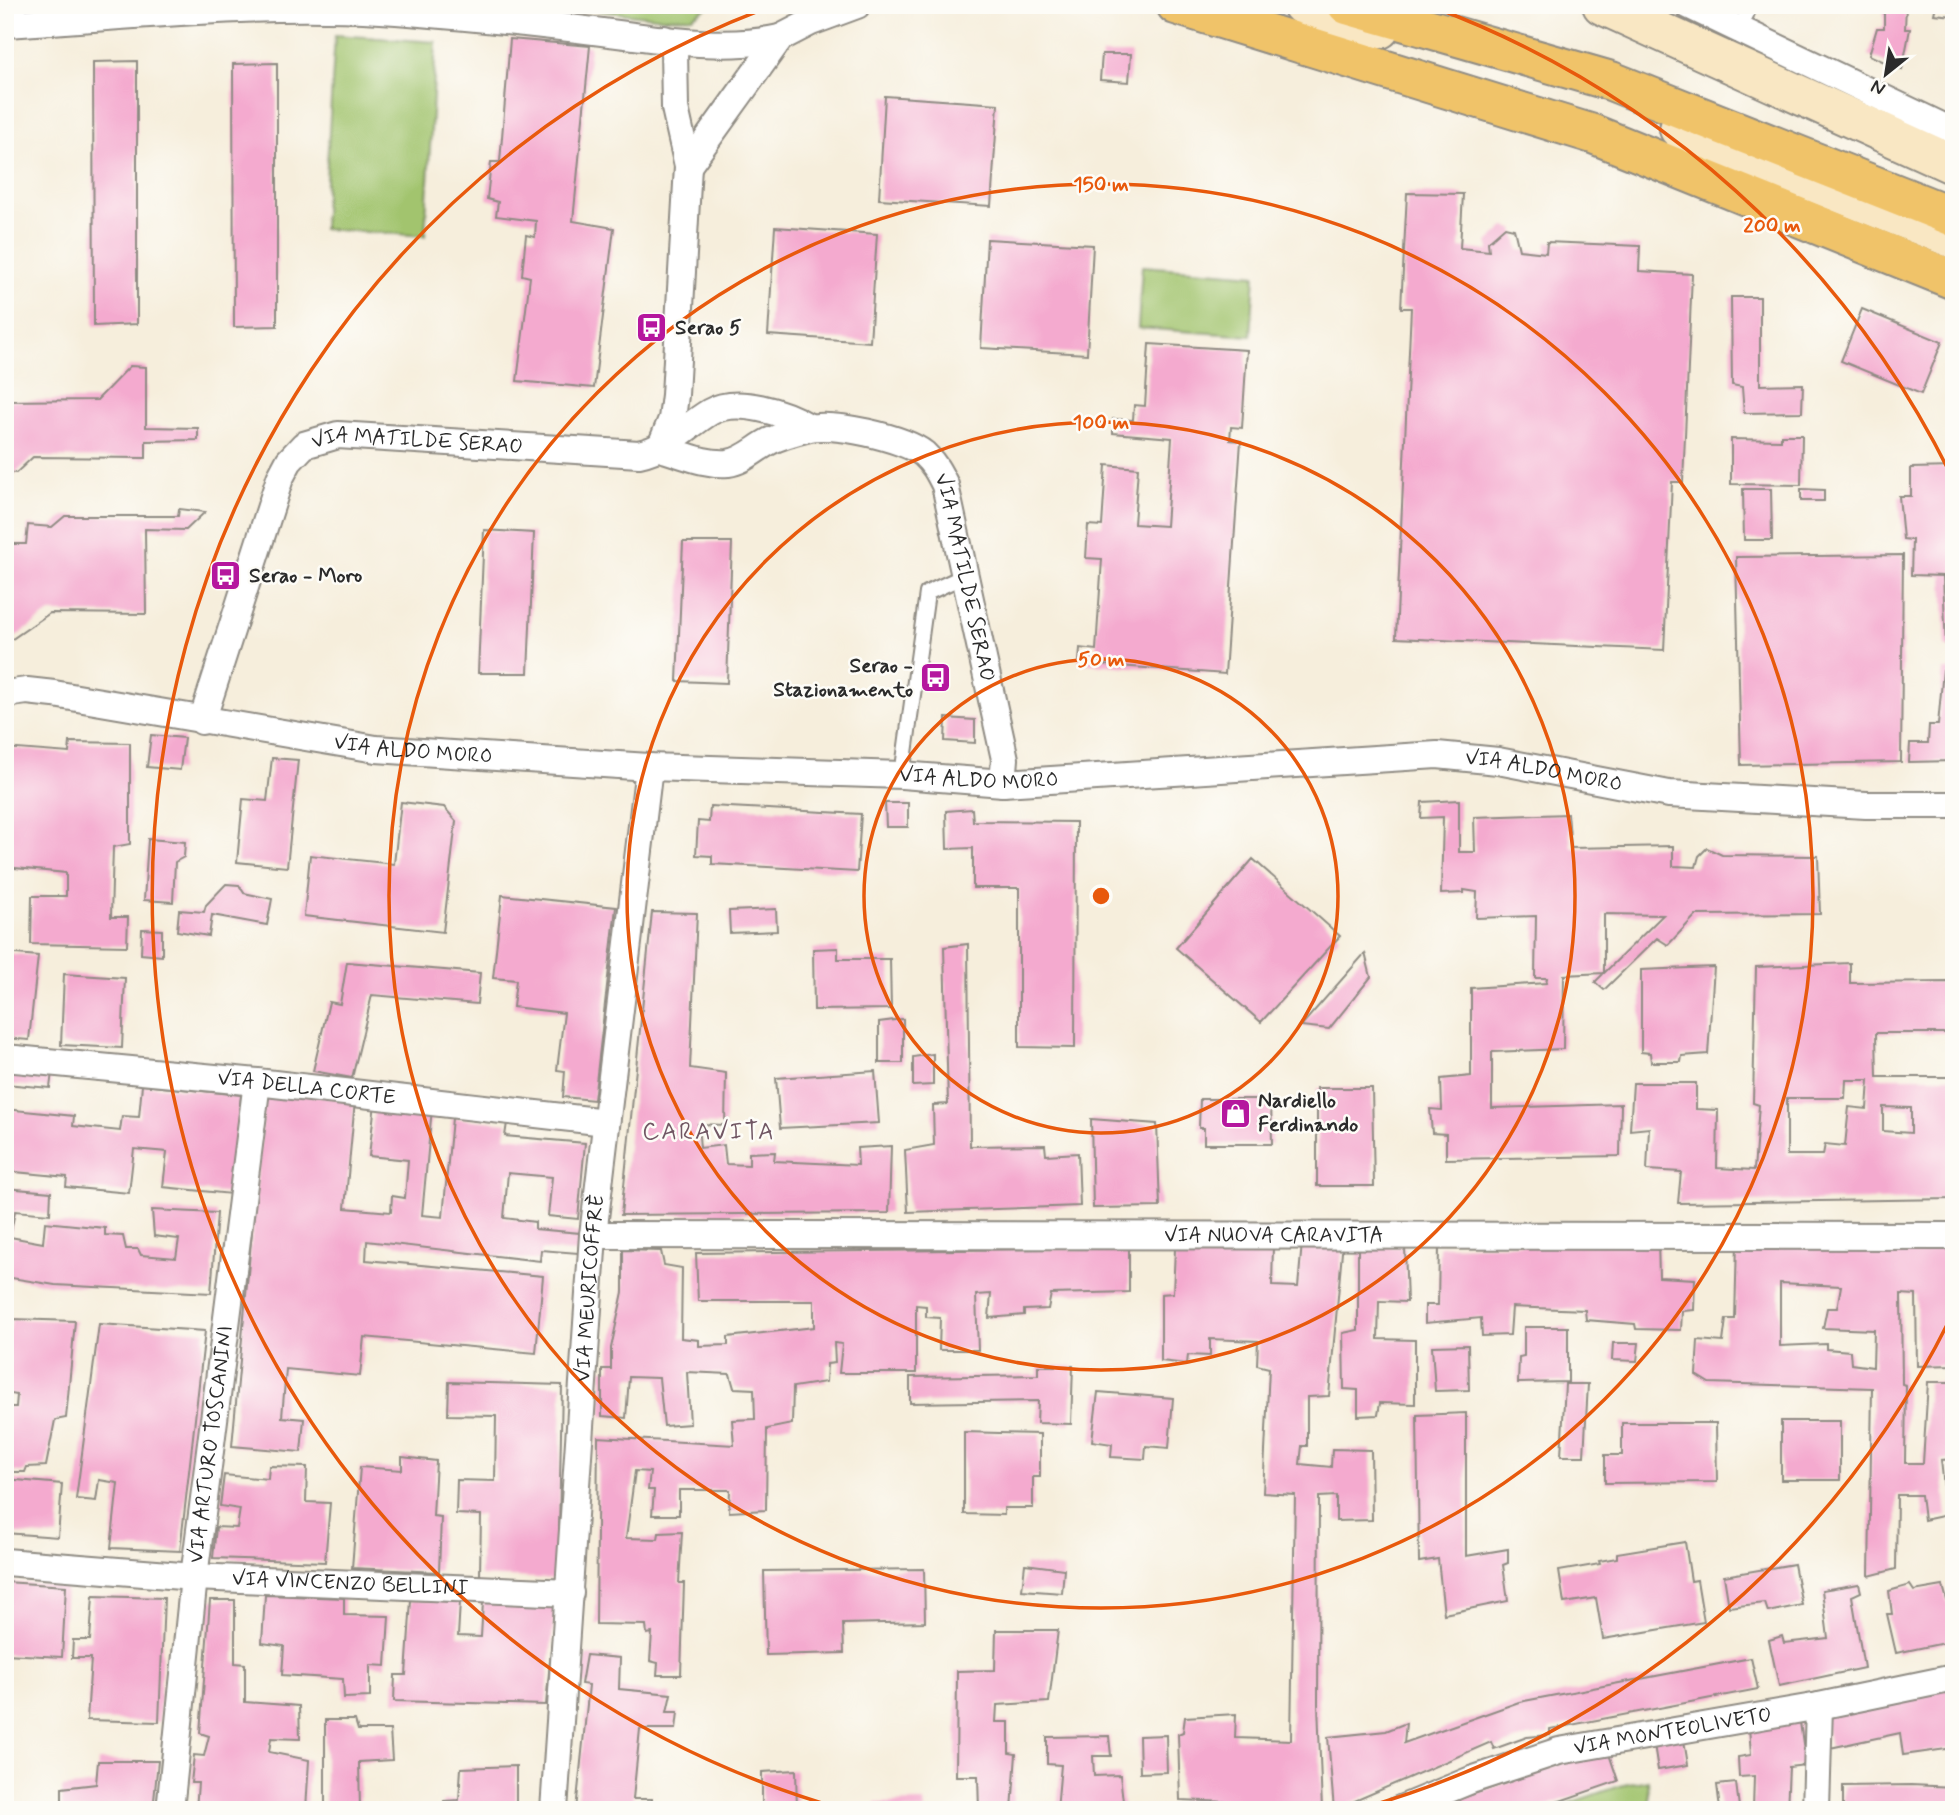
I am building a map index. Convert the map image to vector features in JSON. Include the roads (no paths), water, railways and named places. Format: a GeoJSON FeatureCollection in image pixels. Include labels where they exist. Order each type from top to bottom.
{"type":"FeatureCollection","features":[{"type":"Feature","properties":{"kind":"highway"},"geometry":{"type":"LineString","coordinates":[[1176,5],[1593,134],[1954,281]]}},
{"type":"Feature","properties":{"kind":"highway"},"geometry":{"type":"LineString","coordinates":[[1347,5],[1611,81],[1954,217]]}},
{"type":"Feature","properties":{"kind":"street"},"geometry":{"type":"LineString","coordinates":[[5,24],[279,10],[377,10],[492,19],[664,39],[743,44],[780,38],[811,22],[857,5]]}},
{"type":"Feature","properties":{"kind":"street"},"geometry":{"type":"LineString","coordinates":[[1302,5],[1604,98],[1954,239]]}},
{"type":"Feature","properties":{"kind":"street"},"geometry":{"type":"LineString","coordinates":[[1602,5],[1954,164]]}},
{"type":"Feature","properties":{"kind":"street"},"geometry":{"type":"LineString","coordinates":[[1688,5],[1954,132]]}},
{"type":"Feature","properties":{"kind":"street"},"geometry":{"type":"LineString","coordinates":[[688,166],[780,38]]}},
{"type":"Feature","properties":{"kind":"street"},"geometry":{"type":"LineString","coordinates":[[660,448],[672,419],[688,166],[675,108],[674,48],[664,39]]}},
{"type":"Feature","properties":{"kind":"street","name":"VIA MATILDE SERAO"},"geometry":{"type":"LineString","coordinates":[[202,721],[270,501],[289,461],[304,445],[338,435],[639,454],[660,448],[712,410],[733,406],[782,412],[809,427],[853,431],[903,442],[922,453],[936,467],[945,485],[966,575],[1005,759],[1003,783]]}},
{"type":"Feature","properties":{"kind":"street","name":"VIA MATILDE SERAO"},"geometry":{"type":"LineString","coordinates":[[660,448],[711,463],[729,463],[771,441],[809,427]]}},
{"type":"Feature","properties":{"kind":"street","name":"VIA ALDO MORO"},"geometry":{"type":"LineString","coordinates":[[5,694],[27,691],[54,694],[376,749],[649,767],[902,775],[1003,783],[1437,755],[1498,761],[1669,794],[1866,805],[1954,805]]}},
{"type":"Feature","properties":{"kind":"street","name":"VIA MEURICOFFRÈ"},"geometry":{"type":"LineString","coordinates":[[554,1810],[593,1235],[649,767]]}},
{"type":"Feature","properties":{"kind":"street","name":"VIA DELLA CORTE"},"geometry":{"type":"LineString","coordinates":[[5,1058],[257,1082],[606,1122]]}},
{"type":"Feature","properties":{"kind":"street","name":"VIA ARTURO TOSCANINI"},"geometry":{"type":"LineString","coordinates":[[170,1810],[194,1577],[257,1082]]}},
{"type":"Feature","properties":{"kind":"street","name":"VIA NUOVA CARAVITA"},"geometry":{"type":"LineString","coordinates":[[593,1235],[1954,1236]]}},
{"type":"Feature","properties":{"kind":"street","name":"VIA VINCENZO BELLINI"},"geometry":{"type":"LineString","coordinates":[[5,1562],[194,1577],[570,1593]]}},
{"type":"Feature","properties":{"kind":"street","name":"VIA MONTEOLIVETO"},"geometry":{"type":"LineString","coordinates":[[1398,1810],[1471,1780],[1559,1751],[1819,1706],[1954,1678]]}},
{"type":"Feature","properties":{"kind":"street"},"geometry":{"type":"LineString","coordinates":[[1816,1810],[1819,1706]]}},
{"type":"Feature","properties":{"kind":"lane"},"geometry":{"type":"LineString","coordinates":[[1740,30],[1750,5]]}},
{"type":"Feature","properties":{"kind":"lane"},"geometry":{"type":"LineString","coordinates":[[902,775],[927,593],[966,575]]}},
{"type":"Feature","properties":{"kind":"place","name":"Serao 5"},"geometry":{"type":"Point","coordinates":[652,328]}},
{"type":"Feature","properties":{"kind":"place","name":"Serao - Moro"},"geometry":{"type":"Point","coordinates":[226,576]}},
{"type":"Feature","properties":{"kind":"place","name":"Serao - Stazionamento"},"geometry":{"type":"Point","coordinates":[936,678]}},
{"type":"Feature","properties":{"kind":"place","name":"Nardiello Ferdinando"},"geometry":{"type":"Point","coordinates":[1235,1113]}},
{"type":"Feature","properties":{"kind":"district","name":"CARAVITA"},"geometry":{"type":"Point","coordinates":[709,1132]}}]}
